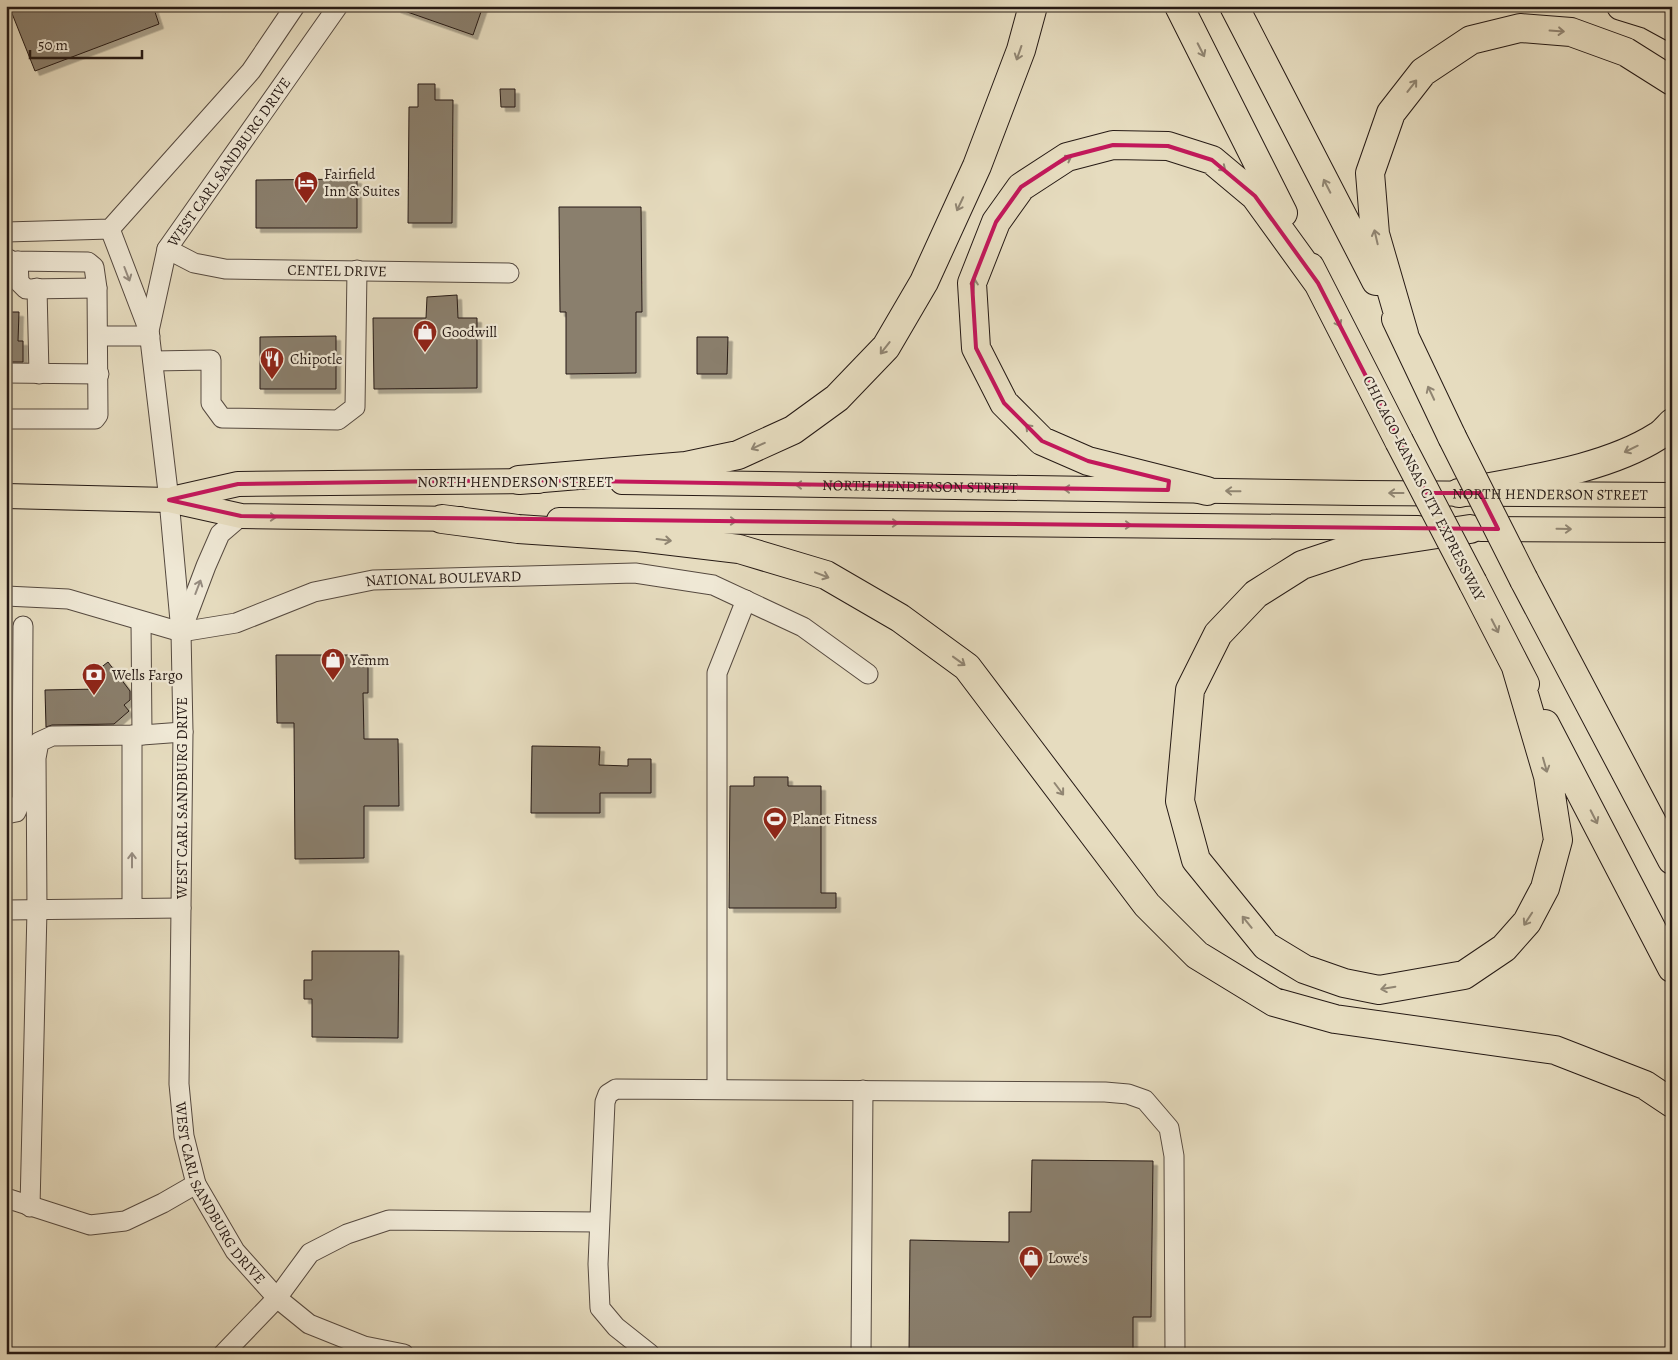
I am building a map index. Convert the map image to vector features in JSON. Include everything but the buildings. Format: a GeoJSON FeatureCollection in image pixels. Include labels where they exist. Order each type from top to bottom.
{"type":"FeatureCollection","features":[{"type":"Feature","properties":{"kind":"highway"},"geometry":{"type":"LineString","coordinates":[[519,480],[686,466],[738,454],[792,430],[838,398],[886,348],[924,282],[978,166],[1021,50],[1033,6]]}},
{"type":"Feature","properties":{"kind":"highway","name":"CHICAGO-KANSAS CITY EXPRESSWAY"},"geometry":{"type":"LineString","coordinates":[[1179,6],[1318,283],[1672,968]]}},
{"type":"Feature","properties":{"kind":"highway"},"geometry":{"type":"LineString","coordinates":[[1234,6],[1404,334],[1452,437],[1524,580],[1672,860]]}},
{"type":"Feature","properties":{"kind":"highway"},"geometry":{"type":"LineString","coordinates":[[1621,6],[1650,15],[1672,27]]}},
{"type":"Feature","properties":{"kind":"highway"},"geometry":{"type":"LineString","coordinates":[[1404,334],[1375,234],[1370,173],[1391,113],[1423,72],[1470,40],[1520,28],[1571,32],[1626,52],[1672,80]]}},
{"type":"Feature","properties":{"kind":"highway"},"geometry":{"type":"LineString","coordinates":[[1207,490],[1088,461],[1042,441],[1004,403],[976,348],[972,283],[996,222],[1021,187],[1067,157],[1113,145],[1168,146],[1212,160],[1255,196],[1318,283]]}},
{"type":"Feature","properties":{"kind":"highway"},"geometry":{"type":"LineString","coordinates":[[1459,493],[1560,472],[1611,459],[1659,436],[1672,423]]}},
{"type":"Feature","properties":{"kind":"highway"},"geometry":{"type":"LineString","coordinates":[[442,518],[518,529],[638,537],[739,549],[826,575],[900,618],[967,667],[1148,905],[1197,955],[1274,1002],[1336,1019],[1555,1050],[1644,1085],[1672,1103]]}},
{"type":"Feature","properties":{"kind":"highway"},"geometry":{"type":"LineString","coordinates":[[1470,529],[1359,546],[1302,565],[1256,594],[1218,634],[1190,690],[1180,801],[1196,860],[1266,946],[1304,969],[1344,983],[1379,990],[1464,975],[1504,948],[1527,922],[1545,888],[1558,840],[1548,776],[1516,667]]}},
{"type":"Feature","properties":{"kind":"highway"},"geometry":{"type":"LineString","coordinates":[[1568,663],[1660,806],[1672,818]]}},
{"type":"Feature","properties":{"kind":"main road","name":"NORTH HENDERSON STREET"},"geometry":{"type":"LineString","coordinates":[[169,500],[238,484],[519,480],[1672,495]]}},
{"type":"Feature","properties":{"kind":"main road","name":"NORTH HENDERSON STREET"},"geometry":{"type":"LineString","coordinates":[[6,496],[169,500],[241,516],[1516,530],[1672,530]]}},
{"type":"Feature","properties":{"kind":"street"},"geometry":{"type":"LineString","coordinates":[[6,232],[110,229],[251,71],[295,6]]}},
{"type":"Feature","properties":{"kind":"street","name":"WEST CARL SANDBURG DRIVE"},"geometry":{"type":"LineString","coordinates":[[338,6],[167,249],[150,334],[169,500],[181,632],[183,732],[179,1084],[184,1136],[196,1184],[235,1250],[277,1298],[310,1324],[364,1346],[404,1354]]}},
{"type":"Feature","properties":{"kind":"street"},"geometry":{"type":"LineString","coordinates":[[98,336],[150,334],[110,229]]}},
{"type":"Feature","properties":{"kind":"street","name":"CENTEL DRIVE"},"geometry":{"type":"LineString","coordinates":[[167,249],[194,263],[225,269],[509,272]]}},
{"type":"Feature","properties":{"kind":"street"},"geometry":{"type":"LineString","coordinates":[[6,419],[95,419],[98,415],[97,288],[94,267],[88,262],[12,260],[19,282],[26,289],[97,288]]}},
{"type":"Feature","properties":{"kind":"street"},"geometry":{"type":"LineString","coordinates":[[153,360],[211,360],[211,403],[222,418],[338,420],[355,407],[357,270]]}},
{"type":"Feature","properties":{"kind":"street"},"geometry":{"type":"LineString","coordinates":[[37,288],[39,374]]}},
{"type":"Feature","properties":{"kind":"street"},"geometry":{"type":"LineString","coordinates":[[6,373],[98,374]]}},
{"type":"Feature","properties":{"kind":"street"},"geometry":{"type":"LineString","coordinates":[[181,632],[220,534],[241,516]]}},
{"type":"Feature","properties":{"kind":"street","name":"NATIONAL BOULEVARD"},"geometry":{"type":"LineString","coordinates":[[6,596],[68,600],[181,632],[236,622],[314,592],[373,580],[635,573],[713,584],[804,627],[868,674]]}},
{"type":"Feature","properties":{"kind":"street"},"geometry":{"type":"LineString","coordinates":[[717,1089],[717,672],[746,600]]}},
{"type":"Feature","properties":{"kind":"street"},"geometry":{"type":"LineString","coordinates":[[132,908],[141,621]]}},
{"type":"Feature","properties":{"kind":"street"},"geometry":{"type":"LineString","coordinates":[[6,814],[16,812],[22,799],[14,691],[23,626]]}},
{"type":"Feature","properties":{"kind":"street"},"geometry":{"type":"LineString","coordinates":[[30,1207],[37,910],[36,758],[39,742],[52,736],[137,735],[183,732]]}},
{"type":"Feature","properties":{"kind":"street"},"geometry":{"type":"LineString","coordinates":[[6,910],[181,908]]}},
{"type":"Feature","properties":{"kind":"street"},"geometry":{"type":"LineString","coordinates":[[650,1354],[616,1327],[600,1308],[598,1264],[604,1102],[608,1094],[616,1088],[1105,1092],[1128,1094],[1145,1100],[1169,1128],[1174,1156],[1175,1354]]}},
{"type":"Feature","properties":{"kind":"street"},"geometry":{"type":"LineString","coordinates":[[861,1354],[863,1090]]}},
{"type":"Feature","properties":{"kind":"street"},"geometry":{"type":"LineString","coordinates":[[6,1198],[90,1225],[125,1221],[163,1203],[196,1184]]}},
{"type":"Feature","properties":{"kind":"street"},"geometry":{"type":"LineString","coordinates":[[223,1354],[277,1298],[310,1253],[347,1234],[389,1220],[599,1222]]}},
{"type":"Feature","properties":{"kind":"highlighted area"},"geometry":{"type":"Polygon","coordinates":[[[1113,145],[1168,146],[1212,160],[1255,196],[1318,283],[1426,493],[1480,493],[1498,529],[241,516],[169,500],[238,484],[519,480],[1168,490],[1169,481],[1088,461],[1042,441],[1004,403],[976,348],[972,283],[996,222],[1021,187],[1067,157],[1113,145]]]}},
{"type":"Feature","properties":{"kind":"place","name":"Fairfield Inn & Suites"},"geometry":{"type":"Point","coordinates":[306,204]}},
{"type":"Feature","properties":{"kind":"place","name":"Goodwill"},"geometry":{"type":"Point","coordinates":[425,353]}},
{"type":"Feature","properties":{"kind":"place","name":"Chipotle"},"geometry":{"type":"Point","coordinates":[272,380]}},
{"type":"Feature","properties":{"kind":"place","name":"Yemm"},"geometry":{"type":"Point","coordinates":[333,681]}},
{"type":"Feature","properties":{"kind":"place","name":"Wells Fargo"},"geometry":{"type":"Point","coordinates":[94,696]}},
{"type":"Feature","properties":{"kind":"place","name":"Planet Fitness"},"geometry":{"type":"Point","coordinates":[775,840]}},
{"type":"Feature","properties":{"kind":"place","name":"Lowe's"},"geometry":{"type":"Point","coordinates":[1031,1279]}}]}
